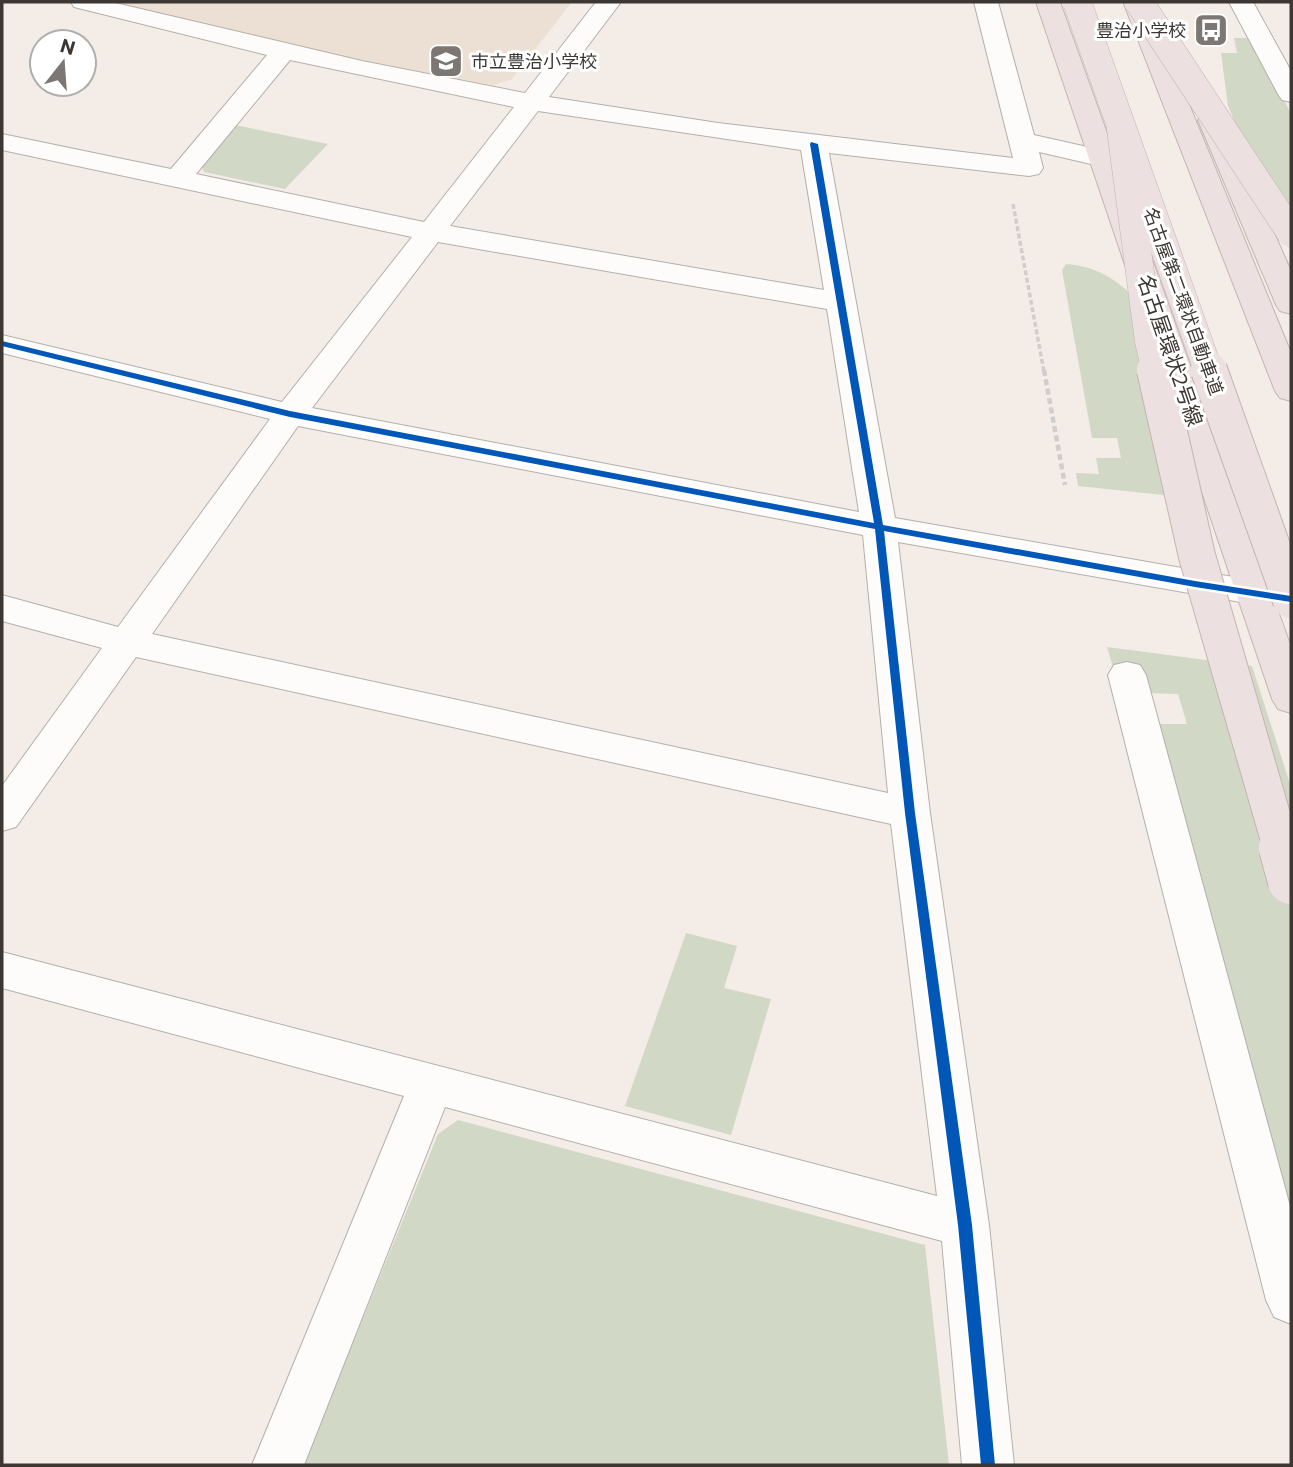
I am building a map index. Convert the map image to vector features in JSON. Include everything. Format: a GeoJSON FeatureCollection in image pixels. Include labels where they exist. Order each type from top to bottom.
{"type":"FeatureCollection","features":[{"type":"Feature","properties":{"kind":"highway","name":"名古屋環状2号線"},"geometry":{"type":"LineString","coordinates":[[1048,2],[1291,699]]}},
{"type":"Feature","properties":{"kind":"highway","name":"名古屋第二環状自動車道"},"geometry":{"type":"LineString","coordinates":[[1077,2],[1291,599]]}},
{"type":"Feature","properties":{"kind":"highway"},"geometry":{"type":"LineString","coordinates":[[1137,2],[1291,233]]}},
{"type":"Feature","properties":{"kind":"highway"},"geometry":{"type":"LineString","coordinates":[[1137,2],[1291,391]]}},
{"type":"Feature","properties":{"kind":"highway"},"geometry":{"type":"LineString","coordinates":[[1161,2],[1291,305]]}},
{"type":"Feature","properties":{"kind":"highway"},"geometry":{"type":"LineString","coordinates":[[1120,122],[1149,341],[1197,556],[1291,881]]}},
{"type":"Feature","properties":{"kind":"street"},"geometry":{"type":"LineString","coordinates":[[83,2],[282,53],[532,102],[814,144],[1029,168],[986,2]]}},
{"type":"Feature","properties":{"kind":"street"},"geometry":{"type":"LineString","coordinates":[[2,816],[290,414],[609,2]]}},
{"type":"Feature","properties":{"kind":"street"},"geometry":{"type":"LineString","coordinates":[[1241,2],[1291,94]]}},
{"type":"Feature","properties":{"kind":"street"},"geometry":{"type":"LineString","coordinates":[[178,179],[282,53]]}},
{"type":"Feature","properties":{"kind":"street"},"geometry":{"type":"LineString","coordinates":[[1022,139],[1104,159]]}},
{"type":"Feature","properties":{"kind":"street"},"geometry":{"type":"LineString","coordinates":[[2,142],[432,232],[841,302]]}},
{"type":"Feature","properties":{"kind":"street"},"geometry":{"type":"LineString","coordinates":[[814,144],[879,527],[911,813],[965,1225],[988,1465]]}},
{"type":"Feature","properties":{"kind":"street"},"geometry":{"type":"LineString","coordinates":[[2,344],[290,414],[879,527],[1291,599]]}},
{"type":"Feature","properties":{"kind":"street"},"geometry":{"type":"LineString","coordinates":[[2,608],[127,642],[911,813]]}},
{"type":"Feature","properties":{"kind":"street"},"geometry":{"type":"LineString","coordinates":[[1127,675],[1291,1300]]}},
{"type":"Feature","properties":{"kind":"street"},"geometry":{"type":"LineString","coordinates":[[2,970],[965,1225]]}},
{"type":"Feature","properties":{"kind":"street"},"geometry":{"type":"LineString","coordinates":[[278,1465],[432,1083]]}},
{"type":"Feature","properties":{"kind":"path"},"geometry":{"type":"LineString","coordinates":[[1006,165],[1065,485]]}},
{"type":"Feature","properties":{"kind":"shaded area","name":"市立豊治小学校"},"geometry":{"type":"Polygon","coordinates":[[[104,2],[572,2],[511,80],[493,85],[262,41],[104,2]]]}},
{"type":"Feature","properties":{"kind":"green space"},"geometry":{"type":"Polygon","coordinates":[[[1234,38],[1253,38],[1291,114],[1291,252],[1228,106],[1221,53],[1237,53],[1234,38]]]}},
{"type":"Feature","properties":{"kind":"green space"},"geometry":{"type":"Polygon","coordinates":[[[235,125],[328,144],[285,189],[204,172],[201,165],[235,125]]]}},
{"type":"Feature","properties":{"kind":"green space"},"geometry":{"type":"Polygon","coordinates":[[[1066,264],[1105,275],[1122,286],[1137,301],[1201,499],[1078,486],[1076,473],[1099,474],[1096,458],[1121,458],[1117,438],[1092,438],[1062,270],[1066,264]]]}},
{"type":"Feature","properties":{"kind":"green space"},"geometry":{"type":"Polygon","coordinates":[[[1107,647],[1252,666],[1291,787],[1291,1253],[1154,724],[1187,724],[1178,694],[1145,693],[1113,667],[1107,647]]]}},
{"type":"Feature","properties":{"kind":"green space"},"geometry":{"type":"Polygon","coordinates":[[[686,933],[737,946],[724,988],[771,999],[731,1135],[625,1106],[686,933]]]}},
{"type":"Feature","properties":{"kind":"green space"},"geometry":{"type":"Polygon","coordinates":[[[458,1120],[925,1245],[949,1465],[303,1465],[438,1134],[458,1120]]]}},
{"type":"Feature","properties":{"kind":"cycle path"},"geometry":{"type":"LineString","coordinates":[[814,144],[879,527],[910,813],[965,1225],[988,1465]]}},
{"type":"Feature","properties":{"kind":"cycle path"},"geometry":{"type":"LineString","coordinates":[[2,344],[290,414],[879,527],[1291,599]]}},
{"type":"Feature","properties":{"kind":"place","name":"豊治小学校"},"geometry":{"type":"Point","coordinates":[1211,30]}},
{"type":"Feature","properties":{"kind":"place","name":"市立豊治小学校"},"geometry":{"type":"Point","coordinates":[446,61]}}]}
